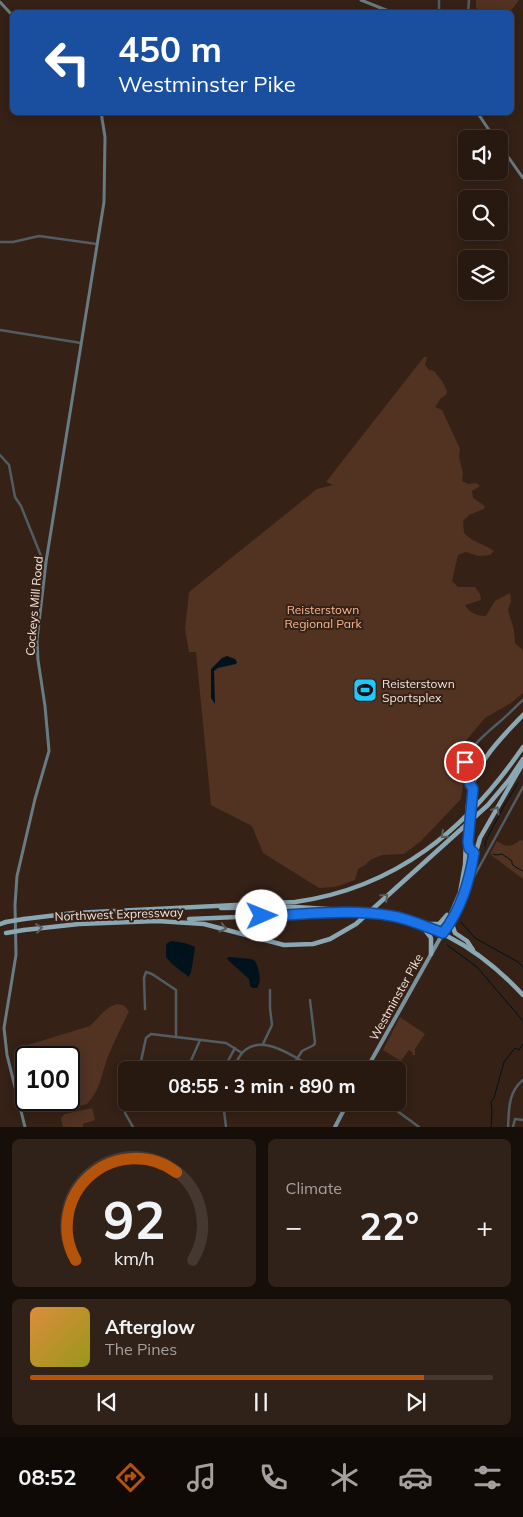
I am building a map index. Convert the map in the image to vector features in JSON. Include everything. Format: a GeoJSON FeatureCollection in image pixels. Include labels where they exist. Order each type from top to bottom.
{"type":"FeatureCollection","features":[{"type":"Feature","properties":{"kind":"highway","name":"Westminster Pike"},"geometry":{"type":"LineString","coordinates":[[458,905],[465,865],[472,786],[487,755],[523,715]]}},
{"type":"Feature","properties":{"kind":"highway","name":"Northwest Expressway"},"geometry":{"type":"LineString","coordinates":[[0,924],[74,913],[295,902],[313,900],[350,890],[386,876],[416,858],[472,811],[490,791],[523,747]]}},
{"type":"Feature","properties":{"kind":"highway","name":"Northwest Expressway"},"geometry":{"type":"LineString","coordinates":[[0,934],[62,925],[157,921],[204,924],[284,945],[313,944],[338,936],[356,924],[488,805],[509,780],[523,759]]}},
{"type":"Feature","properties":{"kind":"highway","name":"Westminster Pike"},"geometry":{"type":"LineString","coordinates":[[443,933],[444,927],[458,905],[469,881],[474,853],[484,830],[523,764]]}},
{"type":"Feature","properties":{"kind":"highway"},"geometry":{"type":"LineString","coordinates":[[465,859],[474,853],[469,848],[467,838]]}},
{"type":"Feature","properties":{"kind":"highway"},"geometry":{"type":"LineString","coordinates":[[465,865],[466,878],[469,881]]}},
{"type":"Feature","properties":{"kind":"highway"},"geometry":{"type":"LineString","coordinates":[[420,924],[433,925],[441,923],[458,905]]}},
{"type":"Feature","properties":{"kind":"highway"},"geometry":{"type":"LineString","coordinates":[[458,905],[453,928],[458,935],[467,941],[473,950]]}},
{"type":"Feature","properties":{"kind":"highway"},"geometry":{"type":"LineString","coordinates":[[185,908],[296,907],[354,910],[400,918],[443,933],[473,950],[523,995]]}},
{"type":"Feature","properties":{"kind":"highway"},"geometry":{"type":"LineString","coordinates":[[157,921],[362,912]]}},
{"type":"Feature","properties":{"kind":"highway"},"geometry":{"type":"LineString","coordinates":[[420,924],[432,938],[431,954]]}},
{"type":"Feature","properties":{"kind":"main road","name":"Westminster Pike"},"geometry":{"type":"LineString","coordinates":[[371,1061],[443,933]]}},
{"type":"Feature","properties":{"kind":"main road"},"geometry":{"type":"LineString","coordinates":[[335,1127],[343,1111]]}},
{"type":"Feature","properties":{"kind":"street"},"geometry":{"type":"LineString","coordinates":[[361,0],[386,10]]}},
{"type":"Feature","properties":{"kind":"street"},"geometry":{"type":"LineString","coordinates":[[0,2],[10,12]]}},
{"type":"Feature","properties":{"kind":"street"},"geometry":{"type":"LineString","coordinates":[[0,10],[7,9]]}},
{"type":"Feature","properties":{"kind":"street","name":"Cockeys Mill Road"},"geometry":{"type":"LineString","coordinates":[[25,1127],[7,1055],[4,1033],[16,956],[15,905],[17,876],[35,799],[49,751],[47,721],[37,654],[46,562],[105,186],[105,130],[102,115]]}},
{"type":"Feature","properties":{"kind":"street"},"geometry":{"type":"LineString","coordinates":[[479,115],[489,130]]}},
{"type":"Feature","properties":{"kind":"street"},"geometry":{"type":"LineString","coordinates":[[508,157],[523,178]]}},
{"type":"Feature","properties":{"kind":"street"},"geometry":{"type":"LineString","coordinates":[[0,242],[13,242],[39,236],[97,244]]}},
{"type":"Feature","properties":{"kind":"street"},"geometry":{"type":"LineString","coordinates":[[0,330],[81,343]]}},
{"type":"Feature","properties":{"kind":"street"},"geometry":{"type":"LineString","coordinates":[[0,455],[9,465],[15,497],[21,506],[43,561],[46,562]]}},
{"type":"Feature","properties":{"kind":"street"},"geometry":{"type":"LineString","coordinates":[[472,786],[464,772],[468,753],[476,743],[523,700]]}},
{"type":"Feature","properties":{"kind":"street"},"geometry":{"type":"LineString","coordinates":[[469,881],[523,787]]}},
{"type":"Feature","properties":{"kind":"street"},"geometry":{"type":"LineString","coordinates":[[474,853],[483,857]]}},
{"type":"Feature","properties":{"kind":"street"},"geometry":{"type":"LineString","coordinates":[[145,1009],[144,978],[146,972],[176,990],[176,1037]]}},
{"type":"Feature","properties":{"kind":"street"},"geometry":{"type":"LineString","coordinates":[[263,1044],[272,1025],[270,990]]}},
{"type":"Feature","properties":{"kind":"street"},"geometry":{"type":"LineString","coordinates":[[297,1059],[302,1051],[315,1042],[310,1000]]}},
{"type":"Feature","properties":{"kind":"street"},"geometry":{"type":"LineString","coordinates":[[141,1061],[148,1036],[153,1034],[226,1044],[242,1053]]}},
{"type":"Feature","properties":{"kind":"street"},"geometry":{"type":"LineString","coordinates":[[190,1061],[200,1040]]}},
{"type":"Feature","properties":{"kind":"street"},"geometry":{"type":"LineString","coordinates":[[237,1061],[242,1053],[251,1047],[263,1044],[272,1046],[300,1061]]}},
{"type":"Feature","properties":{"kind":"street"},"geometry":{"type":"LineString","coordinates":[[228,1061],[235,1048]]}},
{"type":"Feature","properties":{"kind":"street"},"geometry":{"type":"LineString","coordinates":[[508,1127],[511,1095],[515,1087],[523,1080]]}},
{"type":"Feature","properties":{"kind":"street"},"geometry":{"type":"LineString","coordinates":[[224,1111],[226,1127]]}},
{"type":"Feature","properties":{"kind":"street"},"geometry":{"type":"LineString","coordinates":[[397,1111],[419,1127]]}},
{"type":"Feature","properties":{"kind":"street"},"geometry":{"type":"LineString","coordinates":[[126,1113],[133,1127]]}},
{"type":"Feature","properties":{"kind":"street"},"geometry":{"type":"LineString","coordinates":[[513,1127],[515,1119],[523,1120]]}},
{"type":"Feature","properties":{"kind":"green space"},"geometry":{"type":"Polygon","coordinates":[[[476,0],[519,0],[512,10],[478,10],[476,0]]]}},
{"type":"Feature","properties":{"kind":"green space","name":"Reisterstown Regional Park"},"geometry":{"type":"Polygon","coordinates":[[[424,357],[427,357],[425,365],[429,370],[434,371],[447,391],[446,395],[441,398],[435,407],[442,410],[460,449],[462,481],[468,484],[476,483],[480,486],[472,491],[473,498],[485,506],[484,509],[469,515],[463,521],[464,533],[471,539],[494,551],[490,555],[478,556],[466,552],[458,555],[452,581],[458,587],[475,587],[480,594],[481,600],[465,605],[474,614],[486,616],[495,601],[510,593],[511,601],[508,610],[514,630],[515,643],[523,650],[523,693],[511,703],[485,718],[463,744],[443,759],[458,771],[459,780],[463,785],[461,799],[421,841],[404,854],[382,855],[370,860],[358,869],[355,880],[335,887],[319,888],[263,853],[252,826],[211,805],[196,652],[189,652],[185,629],[189,592],[317,489],[333,485],[326,482],[424,357]]]}},
{"type":"Feature","properties":{"kind":"green space"},"geometry":{"type":"Polygon","coordinates":[[[520,840],[523,841],[523,879],[490,854],[497,841],[509,846],[520,840]]]}},
{"type":"Feature","properties":{"kind":"green space"},"geometry":{"type":"Polygon","coordinates":[[[113,1005],[123,1005],[129,1011],[106,1061],[96,1092],[87,1104],[80,1106],[80,1046],[24,1046],[90,1026],[113,1005]]]}},
{"type":"Feature","properties":{"kind":"green space"},"geometry":{"type":"Polygon","coordinates":[[[400,1017],[425,1034],[415,1049],[415,1055],[412,1055],[413,1053],[409,1050],[401,1061],[383,1050],[400,1017]]]}},
{"type":"Feature","properties":{"kind":"green space"},"geometry":{"type":"Polygon","coordinates":[[[92,1108],[95,1120],[83,1124],[83,1127],[63,1127],[61,1118],[65,1114],[92,1108]]]}},
{"type":"Feature","properties":{"kind":"water"},"geometry":{"type":"Polygon","coordinates":[[[227,656],[235,659],[237,662],[214,671],[215,704],[211,698],[211,669],[222,658],[227,656]]]}},
{"type":"Feature","properties":{"kind":"water"},"geometry":{"type":"Polygon","coordinates":[[[171,941],[195,947],[189,977],[166,957],[166,944],[171,941]]]}},
{"type":"Feature","properties":{"kind":"water"},"geometry":{"type":"Polygon","coordinates":[[[227,958],[255,961],[259,974],[259,985],[257,988],[250,986],[249,979],[228,960],[227,958]]]}},
{"type":"Feature","properties":{"kind":"waterway"},"geometry":{"type":"LineString","coordinates":[[485,846],[485,842],[518,783]]}},
{"type":"Feature","properties":{"kind":"waterway"},"geometry":{"type":"LineString","coordinates":[[493,854],[502,854],[512,861],[513,865],[523,871]]}},
{"type":"Feature","properties":{"kind":"waterway"},"geometry":{"type":"LineString","coordinates":[[461,922],[475,938],[518,962],[523,967]]}},
{"type":"Feature","properties":{"kind":"waterway"},"geometry":{"type":"LineString","coordinates":[[447,945],[477,967],[523,1021]]}},
{"type":"Feature","properties":{"kind":"waterway"},"geometry":{"type":"LineString","coordinates":[[491,1127],[491,1102],[494,1098],[504,1062],[515,1048],[519,1050],[523,1044]]}},
{"type":"Feature","properties":{"kind":"place","name":"Reisterstown Sportsplex"},"geometry":{"type":"Point","coordinates":[365,690]}},
{"type":"Feature","properties":{"kind":"route"},"geometry":{"type":"LineString","coordinates":[[262,916],[362,912],[390,915],[410,920],[443,933],[460,906],[470,876],[474,853],[469,848],[468,842],[470,803],[473,787],[465,775],[465,762]]}}]}
